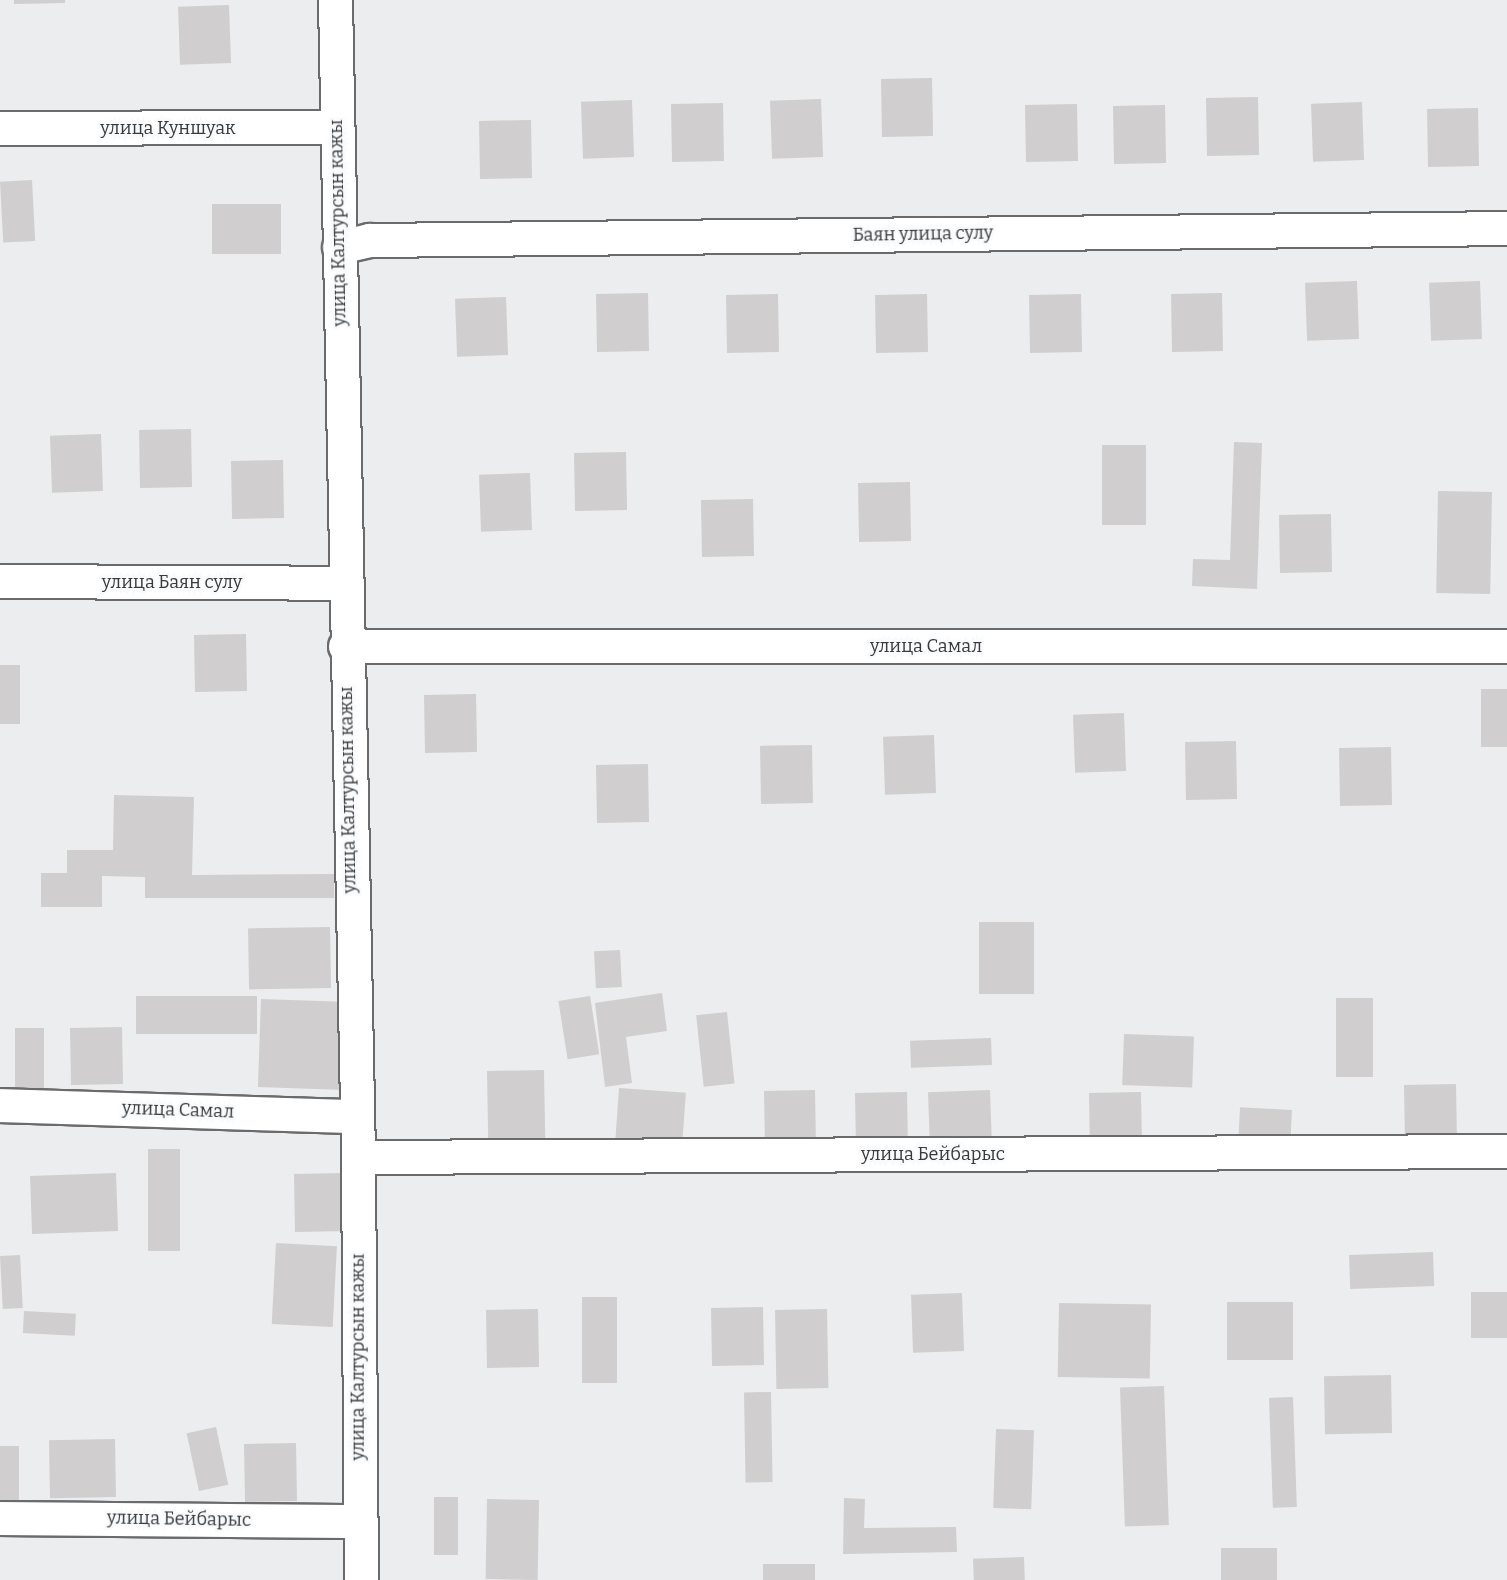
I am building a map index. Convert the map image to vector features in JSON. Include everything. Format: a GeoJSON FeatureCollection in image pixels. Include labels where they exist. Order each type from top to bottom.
{"type":"FeatureCollection","features":[{"type":"Feature","properties":{"kind":"street","name":"улица Калтурсын кажы"},"geometry":{"type":"LineString","coordinates":[[335,0],[345,646],[358,1157],[357,1521],[361,1580]]}},
{"type":"Feature","properties":{"kind":"street","name":"улица Куншуак"},"geometry":{"type":"LineString","coordinates":[[0,128],[337,127]]}},
{"type":"Feature","properties":{"kind":"street","name":"Баян улица сулу"},"geometry":{"type":"LineString","coordinates":[[339,247],[369,240],[1507,228]]}},
{"type":"Feature","properties":{"kind":"street","name":"улица Баян сулу"},"geometry":{"type":"LineString","coordinates":[[0,581],[344,583]]}},
{"type":"Feature","properties":{"kind":"street","name":"улица Самал"},"geometry":{"type":"LineString","coordinates":[[345,646],[1507,646]]}},
{"type":"Feature","properties":{"kind":"street","name":"улица Самал"},"geometry":{"type":"LineString","coordinates":[[0,1105],[356,1116]]}},
{"type":"Feature","properties":{"kind":"street","name":"улица Бейбарыс"},"geometry":{"type":"LineString","coordinates":[[358,1157],[1507,1151]]}},
{"type":"Feature","properties":{"kind":"street","name":"улица Бейбарыс"},"geometry":{"type":"LineString","coordinates":[[0,1518],[357,1521]]}},
{"type":"Feature","properties":{"kind":"building"},"geometry":{"type":"Polygon","coordinates":[[[14,0],[65,0],[65,3],[14,4],[14,0]]]}},
{"type":"Feature","properties":{"kind":"building"},"geometry":{"type":"Polygon","coordinates":[[[229,5],[231,63],[180,65],[178,7],[229,5]]]}},
{"type":"Feature","properties":{"kind":"building"},"geometry":{"type":"Polygon","coordinates":[[[932,78],[933,136],[882,137],[881,79],[932,78]]]}},
{"type":"Feature","properties":{"kind":"building"},"geometry":{"type":"Polygon","coordinates":[[[1258,97],[1259,155],[1207,156],[1206,98],[1258,97]]]}},
{"type":"Feature","properties":{"kind":"building"},"geometry":{"type":"Polygon","coordinates":[[[821,99],[823,157],[772,159],[770,101],[821,99]]]}},
{"type":"Feature","properties":{"kind":"building"},"geometry":{"type":"Polygon","coordinates":[[[632,100],[634,157],[583,159],[581,102],[632,100]]]}},
{"type":"Feature","properties":{"kind":"building"},"geometry":{"type":"Polygon","coordinates":[[[1362,102],[1364,160],[1313,162],[1311,104],[1362,102]]]}},
{"type":"Feature","properties":{"kind":"building"},"geometry":{"type":"Polygon","coordinates":[[[723,103],[724,161],[672,162],[671,104],[723,103]]]}},
{"type":"Feature","properties":{"kind":"building"},"geometry":{"type":"Polygon","coordinates":[[[1077,104],[1078,161],[1026,162],[1025,105],[1077,104]]]}},
{"type":"Feature","properties":{"kind":"building"},"geometry":{"type":"Polygon","coordinates":[[[1165,105],[1166,163],[1114,164],[1113,106],[1165,105]]]}},
{"type":"Feature","properties":{"kind":"building"},"geometry":{"type":"Polygon","coordinates":[[[1478,108],[1479,166],[1428,167],[1427,109],[1478,108]]]}},
{"type":"Feature","properties":{"kind":"building"},"geometry":{"type":"Polygon","coordinates":[[[531,120],[532,178],[480,179],[479,121],[531,120]]]}},
{"type":"Feature","properties":{"kind":"building"},"geometry":{"type":"Polygon","coordinates":[[[32,180],[35,241],[3,243],[0,182],[32,180]]]}},
{"type":"Feature","properties":{"kind":"building"},"geometry":{"type":"Polygon","coordinates":[[[212,204],[281,204],[281,254],[212,254],[212,204]]]}},
{"type":"Feature","properties":{"kind":"building"},"geometry":{"type":"Polygon","coordinates":[[[1357,281],[1359,339],[1307,341],[1305,283],[1357,281]]]}},
{"type":"Feature","properties":{"kind":"building"},"geometry":{"type":"Polygon","coordinates":[[[1480,281],[1482,339],[1431,341],[1429,283],[1480,281]]]}},
{"type":"Feature","properties":{"kind":"building"},"geometry":{"type":"Polygon","coordinates":[[[648,293],[649,351],[597,352],[596,294],[648,293]]]}},
{"type":"Feature","properties":{"kind":"building"},"geometry":{"type":"Polygon","coordinates":[[[1222,293],[1223,351],[1172,352],[1171,294],[1222,293]]]}},
{"type":"Feature","properties":{"kind":"building"},"geometry":{"type":"Polygon","coordinates":[[[778,294],[779,352],[727,353],[726,295],[778,294]]]}},
{"type":"Feature","properties":{"kind":"building"},"geometry":{"type":"Polygon","coordinates":[[[927,294],[928,352],[876,353],[875,295],[927,294]]]}},
{"type":"Feature","properties":{"kind":"building"},"geometry":{"type":"Polygon","coordinates":[[[1081,294],[1082,352],[1030,353],[1029,295],[1081,294]]]}},
{"type":"Feature","properties":{"kind":"building"},"geometry":{"type":"Polygon","coordinates":[[[506,297],[508,355],[457,357],[455,299],[506,297]]]}},
{"type":"Feature","properties":{"kind":"building"},"geometry":{"type":"Polygon","coordinates":[[[191,429],[192,487],[140,488],[139,430],[191,429]]]}},
{"type":"Feature","properties":{"kind":"building"},"geometry":{"type":"Polygon","coordinates":[[[101,434],[103,491],[52,493],[50,436],[101,434]]]}},
{"type":"Feature","properties":{"kind":"building"},"geometry":{"type":"Polygon","coordinates":[[[1234,442],[1262,443],[1257,589],[1192,586],[1193,559],[1230,560],[1234,442]]]}},
{"type":"Feature","properties":{"kind":"building"},"geometry":{"type":"Polygon","coordinates":[[[1102,445],[1146,445],[1146,525],[1102,525],[1102,445]]]}},
{"type":"Feature","properties":{"kind":"building"},"geometry":{"type":"Polygon","coordinates":[[[626,452],[627,510],[575,511],[574,453],[626,452]]]}},
{"type":"Feature","properties":{"kind":"building"},"geometry":{"type":"Polygon","coordinates":[[[283,460],[284,518],[232,519],[231,461],[283,460]]]}},
{"type":"Feature","properties":{"kind":"building"},"geometry":{"type":"Polygon","coordinates":[[[530,473],[532,530],[481,532],[479,475],[530,473]]]}},
{"type":"Feature","properties":{"kind":"building"},"geometry":{"type":"Polygon","coordinates":[[[910,482],[911,541],[859,542],[858,483],[910,482]]]}},
{"type":"Feature","properties":{"kind":"building"},"geometry":{"type":"Polygon","coordinates":[[[1438,491],[1492,492],[1490,594],[1436,593],[1438,491]]]}},
{"type":"Feature","properties":{"kind":"building"},"geometry":{"type":"Polygon","coordinates":[[[753,499],[754,556],[702,557],[701,500],[753,499]]]}},
{"type":"Feature","properties":{"kind":"building"},"geometry":{"type":"Polygon","coordinates":[[[1331,514],[1332,572],[1280,573],[1279,515],[1331,514]]]}},
{"type":"Feature","properties":{"kind":"building"},"geometry":{"type":"Polygon","coordinates":[[[246,634],[247,691],[195,692],[194,635],[246,634]]]}},
{"type":"Feature","properties":{"kind":"building"},"geometry":{"type":"Polygon","coordinates":[[[0,665],[20,665],[20,724],[0,724],[0,665]]]}},
{"type":"Feature","properties":{"kind":"building"},"geometry":{"type":"Polygon","coordinates":[[[1481,689],[1507,689],[1507,747],[1481,747],[1481,689]]]}},
{"type":"Feature","properties":{"kind":"building"},"geometry":{"type":"Polygon","coordinates":[[[476,694],[477,752],[425,753],[424,695],[476,694]]]}},
{"type":"Feature","properties":{"kind":"building"},"geometry":{"type":"Polygon","coordinates":[[[1124,713],[1126,771],[1075,773],[1073,715],[1124,713]]]}},
{"type":"Feature","properties":{"kind":"building"},"geometry":{"type":"Polygon","coordinates":[[[934,735],[936,793],[885,795],[883,737],[934,735]]]}},
{"type":"Feature","properties":{"kind":"building"},"geometry":{"type":"Polygon","coordinates":[[[1236,741],[1237,799],[1186,800],[1185,742],[1236,741]]]}},
{"type":"Feature","properties":{"kind":"building"},"geometry":{"type":"Polygon","coordinates":[[[812,745],[813,803],[761,804],[760,746],[812,745]]]}},
{"type":"Feature","properties":{"kind":"building"},"geometry":{"type":"Polygon","coordinates":[[[1391,747],[1392,805],[1340,806],[1339,748],[1391,747]]]}},
{"type":"Feature","properties":{"kind":"building"},"geometry":{"type":"Polygon","coordinates":[[[648,764],[649,822],[597,823],[596,765],[648,764]]]}},
{"type":"Feature","properties":{"kind":"building"},"geometry":{"type":"Polygon","coordinates":[[[114,795],[194,797],[192,875],[334,874],[334,898],[145,898],[145,877],[102,876],[102,907],[41,907],[41,873],[67,873],[67,850],[113,850],[114,795]]]}},
{"type":"Feature","properties":{"kind":"building"},"geometry":{"type":"Polygon","coordinates":[[[979,922],[1034,922],[1034,994],[979,994],[979,922]]]}},
{"type":"Feature","properties":{"kind":"building"},"geometry":{"type":"Polygon","coordinates":[[[330,927],[331,988],[249,989],[248,928],[330,927]]]}},
{"type":"Feature","properties":{"kind":"building"},"geometry":{"type":"Polygon","coordinates":[[[620,950],[622,987],[596,988],[594,951],[620,950]]]}},
{"type":"Feature","properties":{"kind":"building"},"geometry":{"type":"Polygon","coordinates":[[[662,993],[667,1031],[626,1037],[632,1083],[605,1087],[595,1003],[662,993]]]}},
{"type":"Feature","properties":{"kind":"building"},"geometry":{"type":"Polygon","coordinates":[[[136,996],[257,996],[257,1034],[136,1034],[136,996]]]}},
{"type":"Feature","properties":{"kind":"building"},"geometry":{"type":"Polygon","coordinates":[[[590,996],[599,1054],[568,1059],[558,1001],[590,996]]]}},
{"type":"Feature","properties":{"kind":"building"},"geometry":{"type":"Polygon","coordinates":[[[1336,998],[1373,998],[1373,1077],[1336,1077],[1336,998]]]}},
{"type":"Feature","properties":{"kind":"building"},"geometry":{"type":"Polygon","coordinates":[[[261,999],[348,1002],[345,1090],[258,1087],[261,999]]]}},
{"type":"Feature","properties":{"kind":"building"},"geometry":{"type":"Polygon","coordinates":[[[727,1012],[735,1084],[704,1087],[696,1015],[727,1012]]]}},
{"type":"Feature","properties":{"kind":"building"},"geometry":{"type":"Polygon","coordinates":[[[122,1027],[123,1084],[71,1085],[70,1028],[122,1027]]]}},
{"type":"Feature","properties":{"kind":"building"},"geometry":{"type":"Polygon","coordinates":[[[15,1028],[44,1028],[44,1095],[15,1095],[15,1028]]]}},
{"type":"Feature","properties":{"kind":"building"},"geometry":{"type":"Polygon","coordinates":[[[1124,1034],[1194,1036],[1192,1087],[1122,1085],[1124,1034]]]}},
{"type":"Feature","properties":{"kind":"building"},"geometry":{"type":"Polygon","coordinates":[[[991,1038],[992,1065],[911,1068],[910,1041],[991,1038]]]}},
{"type":"Feature","properties":{"kind":"building"},"geometry":{"type":"Polygon","coordinates":[[[544,1070],[545,1144],[488,1145],[487,1071],[544,1070]]]}},
{"type":"Feature","properties":{"kind":"building"},"geometry":{"type":"Polygon","coordinates":[[[1456,1084],[1457,1142],[1405,1143],[1404,1085],[1456,1084]]]}},
{"type":"Feature","properties":{"kind":"building"},"geometry":{"type":"Polygon","coordinates":[[[619,1088],[686,1093],[681,1163],[614,1158],[619,1088]]]}},
{"type":"Feature","properties":{"kind":"building"},"geometry":{"type":"Polygon","coordinates":[[[815,1090],[816,1148],[765,1149],[764,1091],[815,1090]]]}},
{"type":"Feature","properties":{"kind":"building"},"geometry":{"type":"Polygon","coordinates":[[[990,1090],[992,1145],[930,1147],[928,1092],[990,1090]]]}},
{"type":"Feature","properties":{"kind":"building"},"geometry":{"type":"Polygon","coordinates":[[[907,1092],[908,1151],[856,1152],[855,1093],[907,1092]]]}},
{"type":"Feature","properties":{"kind":"building"},"geometry":{"type":"Polygon","coordinates":[[[1141,1092],[1142,1150],[1090,1151],[1089,1093],[1141,1092]]]}},
{"type":"Feature","properties":{"kind":"building"},"geometry":{"type":"Polygon","coordinates":[[[1240,1107],[1292,1110],[1290,1151],[1238,1148],[1240,1107]]]}},
{"type":"Feature","properties":{"kind":"building"},"geometry":{"type":"Polygon","coordinates":[[[148,1149],[180,1149],[180,1251],[148,1251],[148,1149]]]}},
{"type":"Feature","properties":{"kind":"building"},"geometry":{"type":"Polygon","coordinates":[[[116,1173],[118,1231],[32,1234],[30,1176],[116,1173]]]}},
{"type":"Feature","properties":{"kind":"building"},"geometry":{"type":"Polygon","coordinates":[[[346,1173],[347,1231],[295,1232],[294,1174],[346,1173]]]}},
{"type":"Feature","properties":{"kind":"building"},"geometry":{"type":"Polygon","coordinates":[[[276,1243],[337,1246],[333,1327],[272,1324],[276,1243]]]}},
{"type":"Feature","properties":{"kind":"building"},"geometry":{"type":"Polygon","coordinates":[[[1433,1252],[1434,1286],[1350,1289],[1349,1255],[1433,1252]]]}},
{"type":"Feature","properties":{"kind":"building"},"geometry":{"type":"Polygon","coordinates":[[[20,1255],[23,1308],[3,1309],[0,1256],[20,1255]]]}},
{"type":"Feature","properties":{"kind":"building"},"geometry":{"type":"Polygon","coordinates":[[[1471,1292],[1507,1292],[1507,1338],[1471,1338],[1471,1292]]]}},
{"type":"Feature","properties":{"kind":"building"},"geometry":{"type":"Polygon","coordinates":[[[962,1293],[964,1351],[913,1353],[911,1295],[962,1293]]]}},
{"type":"Feature","properties":{"kind":"building"},"geometry":{"type":"Polygon","coordinates":[[[582,1297],[617,1297],[617,1383],[582,1383],[582,1297]]]}},
{"type":"Feature","properties":{"kind":"building"},"geometry":{"type":"Polygon","coordinates":[[[1227,1302],[1293,1302],[1293,1360],[1227,1360],[1227,1302]]]}},
{"type":"Feature","properties":{"kind":"building"},"geometry":{"type":"Polygon","coordinates":[[[1059,1303],[1151,1305],[1150,1379],[1058,1377],[1059,1303]]]}},
{"type":"Feature","properties":{"kind":"building"},"geometry":{"type":"Polygon","coordinates":[[[763,1307],[764,1365],[712,1366],[711,1308],[763,1307]]]}},
{"type":"Feature","properties":{"kind":"building"},"geometry":{"type":"Polygon","coordinates":[[[538,1309],[539,1367],[487,1368],[486,1310],[538,1309]]]}},
{"type":"Feature","properties":{"kind":"building"},"geometry":{"type":"Polygon","coordinates":[[[827,1309],[828,1388],[776,1389],[775,1310],[827,1309]]]}},
{"type":"Feature","properties":{"kind":"building"},"geometry":{"type":"Polygon","coordinates":[[[24,1311],[76,1314],[75,1336],[23,1333],[24,1311]]]}},
{"type":"Feature","properties":{"kind":"building"},"geometry":{"type":"Polygon","coordinates":[[[1391,1375],[1392,1433],[1325,1434],[1324,1376],[1391,1375]]]}},
{"type":"Feature","properties":{"kind":"building"},"geometry":{"type":"Polygon","coordinates":[[[1164,1386],[1169,1525],[1125,1526],[1120,1388],[1164,1386]]]}},
{"type":"Feature","properties":{"kind":"building"},"geometry":{"type":"Polygon","coordinates":[[[744,1392],[771,1392],[773,1482],[746,1482],[744,1392]]]}},
{"type":"Feature","properties":{"kind":"building"},"geometry":{"type":"Polygon","coordinates":[[[1293,1397],[1297,1507],[1273,1508],[1269,1398],[1293,1397]]]}},
{"type":"Feature","properties":{"kind":"building"},"geometry":{"type":"Polygon","coordinates":[[[216,1427],[228,1485],[199,1491],[187,1433],[216,1427]]]}},
{"type":"Feature","properties":{"kind":"building"},"geometry":{"type":"Polygon","coordinates":[[[996,1429],[1034,1430],[1031,1509],[993,1508],[996,1429]]]}},
{"type":"Feature","properties":{"kind":"building"},"geometry":{"type":"Polygon","coordinates":[[[115,1439],[116,1497],[50,1498],[49,1440],[115,1439]]]}},
{"type":"Feature","properties":{"kind":"building"},"geometry":{"type":"Polygon","coordinates":[[[296,1443],[297,1501],[245,1502],[244,1444],[296,1443]]]}},
{"type":"Feature","properties":{"kind":"building"},"geometry":{"type":"Polygon","coordinates":[[[0,1446],[19,1446],[19,1504],[0,1504],[0,1446]]]}},
{"type":"Feature","properties":{"kind":"building"},"geometry":{"type":"Polygon","coordinates":[[[434,1497],[458,1497],[458,1555],[434,1555],[434,1497]]]}},
{"type":"Feature","properties":{"kind":"building"},"geometry":{"type":"Polygon","coordinates":[[[844,1498],[865,1499],[864,1528],[956,1527],[957,1552],[843,1554],[844,1498]]]}},
{"type":"Feature","properties":{"kind":"building"},"geometry":{"type":"Polygon","coordinates":[[[487,1499],[539,1500],[538,1580],[486,1579],[487,1499]]]}},
{"type":"Feature","properties":{"kind":"building"},"geometry":{"type":"Polygon","coordinates":[[[1221,1548],[1277,1548],[1277,1580],[1221,1580],[1221,1548]]]}},
{"type":"Feature","properties":{"kind":"building"},"geometry":{"type":"Polygon","coordinates":[[[1024,1557],[1025,1580],[974,1580],[973,1559],[1024,1557]]]}},
{"type":"Feature","properties":{"kind":"building"},"geometry":{"type":"Polygon","coordinates":[[[763,1564],[815,1564],[815,1580],[763,1580],[763,1564]]]}}]}
